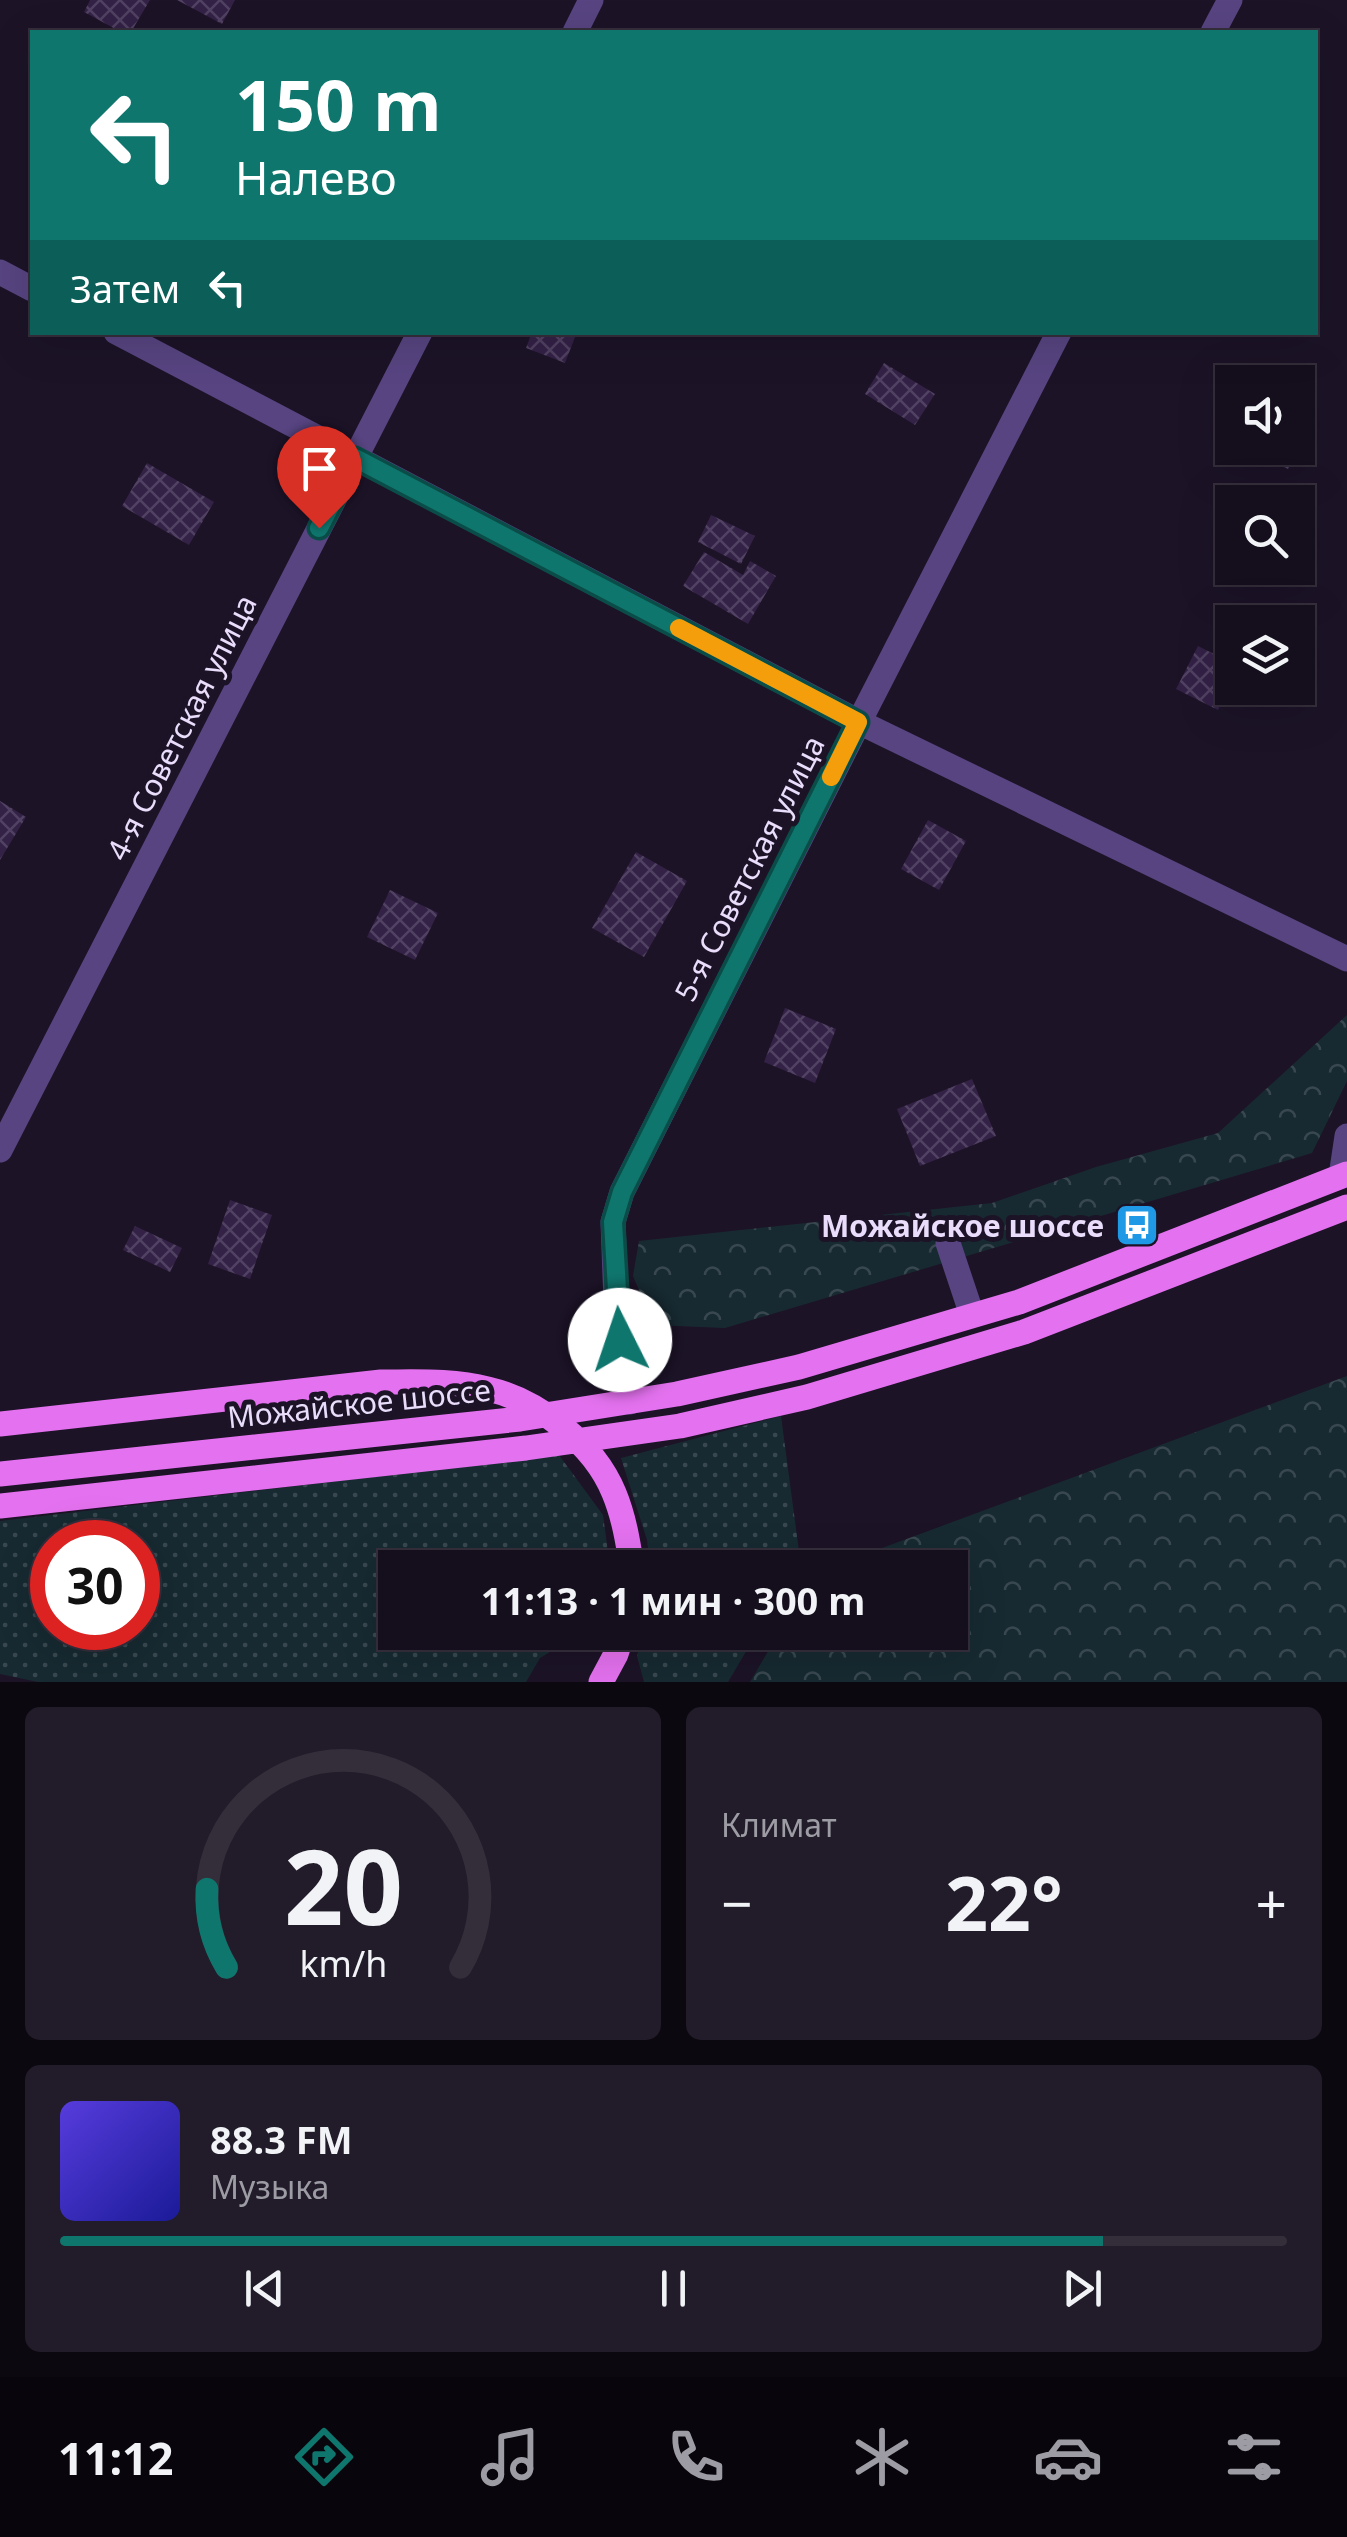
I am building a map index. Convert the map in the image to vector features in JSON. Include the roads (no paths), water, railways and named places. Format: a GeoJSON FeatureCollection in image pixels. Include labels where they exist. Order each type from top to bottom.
{"type":"FeatureCollection","features":[{"type":"Feature","properties":{"kind":"main road","name":"Можайское шоссе"},"geometry":{"type":"LineString","coordinates":[[0,1474],[520,1419],[677,1394],[799,1367],[1019,1302],[1344,1175]]}},
{"type":"Feature","properties":{"kind":"main road","name":"Можайское шоссе"},"geometry":{"type":"LineString","coordinates":[[0,1506],[526,1448],[680,1426],[806,1397],[1024,1332],[1347,1207]]}},
{"type":"Feature","properties":{"kind":"main road"},"geometry":{"type":"LineString","coordinates":[[0,1424],[381,1382],[440,1382],[490,1389],[532,1406],[567,1432],[593,1459],[613,1490],[629,1550]]}},
{"type":"Feature","properties":{"kind":"main road"},"geometry":{"type":"LineString","coordinates":[[601,1682],[617,1650]]}},
{"type":"Feature","properties":{"kind":"street"},"geometry":{"type":"LineString","coordinates":[[576,30],[592,0]]}},
{"type":"Feature","properties":{"kind":"street"},"geometry":{"type":"LineString","coordinates":[[1214,30],[1230,0]]}},
{"type":"Feature","properties":{"kind":"street"},"geometry":{"type":"LineString","coordinates":[[0,272],[30,288]]}},
{"type":"Feature","properties":{"kind":"street"},"geometry":{"type":"LineString","coordinates":[[122,335],[858,722],[1347,960]]}},
{"type":"Feature","properties":{"kind":"street","name":"4-я Советская улица"},"geometry":{"type":"LineString","coordinates":[[0,1150],[418,335]]}},
{"type":"Feature","properties":{"kind":"street","name":"5-я Советская улица"},"geometry":{"type":"LineString","coordinates":[[630,1402],[618,1328],[613,1222],[622,1192],[1057,335]]}},
{"type":"Feature","properties":{"kind":"street"},"geometry":{"type":"LineString","coordinates":[[1344,1175],[1347,1136]]}},
{"type":"Feature","properties":{"kind":"street"},"geometry":{"type":"LineString","coordinates":[[948,1242],[972,1316]]}},
{"type":"Feature","properties":{"kind":"place","name":"Можайское шоссе"},"geometry":{"type":"Point","coordinates":[1137,1225]}}]}
